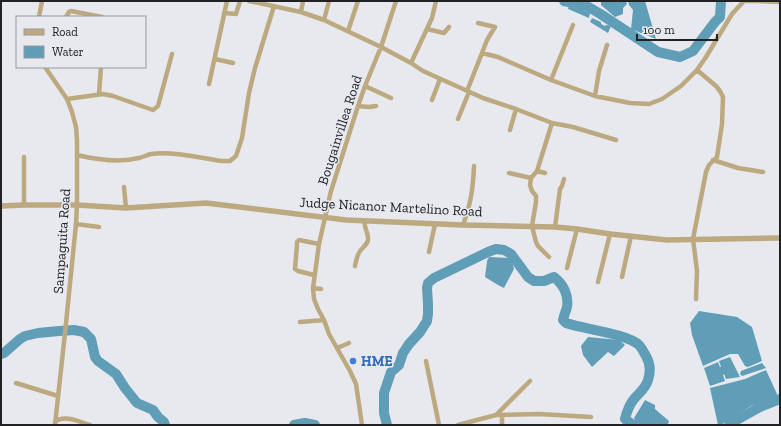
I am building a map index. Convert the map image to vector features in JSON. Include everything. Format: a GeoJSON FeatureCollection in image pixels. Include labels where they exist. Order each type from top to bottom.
{"type":"FeatureCollection","features":[{"type":"Feature","properties":{"kind":"street"},"geometry":{"type":"LineString","coordinates":[[39,16],[42,1]]}},
{"type":"Feature","properties":{"kind":"street"},"geometry":{"type":"LineString","coordinates":[[209,84],[227,1]]}},
{"type":"Feature","properties":{"kind":"street"},"geometry":{"type":"LineString","coordinates":[[224,13],[236,14],[240,1]]}},
{"type":"Feature","properties":{"kind":"street"},"geometry":{"type":"LineString","coordinates":[[249,1],[301,12],[324,20],[381,47],[423,71],[483,98],[552,123],[616,140]]}},
{"type":"Feature","properties":{"kind":"street"},"geometry":{"type":"LineString","coordinates":[[301,12],[303,1]]}},
{"type":"Feature","properties":{"kind":"street"},"geometry":{"type":"LineString","coordinates":[[324,20],[329,1]]}},
{"type":"Feature","properties":{"kind":"street"},"geometry":{"type":"LineString","coordinates":[[348,31],[358,1]]}},
{"type":"Feature","properties":{"kind":"street","name":"Bougainvillea Road"},"geometry":{"type":"LineString","coordinates":[[362,425],[356,384],[329,334],[314,299],[314,275],[319,244],[331,191],[358,106],[381,47],[396,1]]}},
{"type":"Feature","properties":{"kind":"street"},"geometry":{"type":"LineString","coordinates":[[411,63],[432,18],[436,1]]}},
{"type":"Feature","properties":{"kind":"street"},"geometry":{"type":"LineString","coordinates":[[482,53],[498,57],[551,80],[595,96],[630,103],[649,104],[662,99],[681,86],[697,70],[732,14],[744,1],[780,2]]}},
{"type":"Feature","properties":{"kind":"street"},"geometry":{"type":"LineString","coordinates":[[78,155],[98,159],[122,161],[151,154],[172,154],[230,161],[236,156],[242,138],[249,93],[255,68],[274,6]]}},
{"type":"Feature","properties":{"kind":"street"},"geometry":{"type":"LineString","coordinates":[[66,16],[68,12],[71,11],[97,16]]}},
{"type":"Feature","properties":{"kind":"street"},"geometry":{"type":"LineString","coordinates":[[458,119],[487,40],[494,28],[478,23]]}},
{"type":"Feature","properties":{"kind":"street"},"geometry":{"type":"LineString","coordinates":[[551,80],[573,25]]}},
{"type":"Feature","properties":{"kind":"street"},"geometry":{"type":"LineString","coordinates":[[427,29],[444,33],[449,27]]}},
{"type":"Feature","properties":{"kind":"street"},"geometry":{"type":"LineString","coordinates":[[595,96],[599,71],[607,45]]}},
{"type":"Feature","properties":{"kind":"street"},"geometry":{"type":"LineString","coordinates":[[67,99],[103,94],[153,110],[158,106],[172,54]]}},
{"type":"Feature","properties":{"kind":"street"},"geometry":{"type":"LineString","coordinates":[[214,59],[233,63]]}},
{"type":"Feature","properties":{"kind":"street","name":"Sampaguita Road"},"geometry":{"type":"LineString","coordinates":[[46,68],[67,99],[72,112],[76,127],[78,155],[76,224],[55,424]]}},
{"type":"Feature","properties":{"kind":"street"},"geometry":{"type":"LineString","coordinates":[[99,94],[102,68]]}},
{"type":"Feature","properties":{"kind":"street"},"geometry":{"type":"LineString","coordinates":[[696,298],[697,271],[693,239],[706,172],[709,165],[717,157],[722,124],[723,97],[716,86],[697,70]]}},
{"type":"Feature","properties":{"kind":"street"},"geometry":{"type":"LineString","coordinates":[[432,100],[440,79]]}},
{"type":"Feature","properties":{"kind":"street"},"geometry":{"type":"LineString","coordinates":[[365,86],[390,98]]}},
{"type":"Feature","properties":{"kind":"street"},"geometry":{"type":"LineString","coordinates":[[358,106],[376,106]]}},
{"type":"Feature","properties":{"kind":"street"},"geometry":{"type":"LineString","coordinates":[[510,130],[516,109]]}},
{"type":"Feature","properties":{"kind":"street"},"geometry":{"type":"LineString","coordinates":[[549,257],[536,242],[532,226],[536,196],[530,185],[531,178],[537,171],[552,123]]}},
{"type":"Feature","properties":{"kind":"street"},"geometry":{"type":"LineString","coordinates":[[24,157],[24,205]]}},
{"type":"Feature","properties":{"kind":"street"},"geometry":{"type":"LineString","coordinates":[[714,160],[738,168],[763,172]]}},
{"type":"Feature","properties":{"kind":"street"},"geometry":{"type":"LineString","coordinates":[[463,225],[471,201],[474,166]]}},
{"type":"Feature","properties":{"kind":"street"},"geometry":{"type":"LineString","coordinates":[[537,171],[545,173]]}},
{"type":"Feature","properties":{"kind":"street"},"geometry":{"type":"LineString","coordinates":[[509,174],[531,178]]}},
{"type":"Feature","properties":{"kind":"street"},"geometry":{"type":"LineString","coordinates":[[555,227],[560,189],[564,179]]}},
{"type":"Feature","properties":{"kind":"street"},"geometry":{"type":"LineString","coordinates":[[124,187],[126,208]]}},
{"type":"Feature","properties":{"kind":"street","name":"Judge Nicanor Martelino Road"},"geometry":{"type":"LineString","coordinates":[[1,206],[77,205],[126,208],[206,203],[325,218],[435,224],[555,227],[667,240],[780,238]]}},
{"type":"Feature","properties":{"kind":"street"},"geometry":{"type":"LineString","coordinates":[[355,266],[357,257],[368,238],[364,226],[365,221]]}},
{"type":"Feature","properties":{"kind":"street"},"geometry":{"type":"LineString","coordinates":[[76,224],[99,227]]}},
{"type":"Feature","properties":{"kind":"street"},"geometry":{"type":"LineString","coordinates":[[429,252],[435,224]]}},
{"type":"Feature","properties":{"kind":"street"},"geometry":{"type":"LineString","coordinates":[[567,268],[577,229]]}},
{"type":"Feature","properties":{"kind":"street"},"geometry":{"type":"LineString","coordinates":[[598,282],[610,234]]}},
{"type":"Feature","properties":{"kind":"street"},"geometry":{"type":"LineString","coordinates":[[622,277],[630,236]]}},
{"type":"Feature","properties":{"kind":"street"},"geometry":{"type":"LineString","coordinates":[[314,275],[295,269],[294,266],[297,242],[299,240],[319,244]]}},
{"type":"Feature","properties":{"kind":"street"},"geometry":{"type":"LineString","coordinates":[[313,288],[321,288]]}},
{"type":"Feature","properties":{"kind":"street"},"geometry":{"type":"LineString","coordinates":[[300,322],[324,320]]}},
{"type":"Feature","properties":{"kind":"street"},"geometry":{"type":"LineString","coordinates":[[337,348],[349,343]]}},
{"type":"Feature","properties":{"kind":"street"},"geometry":{"type":"LineString","coordinates":[[426,361],[439,425]]}},
{"type":"Feature","properties":{"kind":"street"},"geometry":{"type":"LineString","coordinates":[[499,415],[530,381]]}},
{"type":"Feature","properties":{"kind":"street"},"geometry":{"type":"LineString","coordinates":[[16,382],[58,396]]}},
{"type":"Feature","properties":{"kind":"street"},"geometry":{"type":"LineString","coordinates":[[458,425],[499,415],[539,414],[591,417]]}},
{"type":"Feature","properties":{"kind":"street"},"geometry":{"type":"LineString","coordinates":[[499,415],[502,425]]}},
{"type":"Feature","properties":{"kind":"street"},"geometry":{"type":"LineString","coordinates":[[55,424],[57,420],[72,419],[90,425]]}},
{"type":"Feature","properties":{"kind":"water"},"geometry":{"type":"Polygon","coordinates":[[[601,1],[626,1],[627,4],[623,8],[623,14],[615,17],[601,5],[601,1]]]}},
{"type":"Feature","properties":{"kind":"water"},"geometry":{"type":"Polygon","coordinates":[[[628,1],[645,1],[656,39],[631,29],[633,10],[628,1]]]}},
{"type":"Feature","properties":{"kind":"water"},"geometry":{"type":"Polygon","coordinates":[[[570,3],[590,13],[589,18],[568,9],[570,3]]]}},
{"type":"Feature","properties":{"kind":"water"},"geometry":{"type":"Polygon","coordinates":[[[592,18],[601,22],[601,24],[605,26],[611,26],[608,33],[590,22],[592,18]]]}},
{"type":"Feature","properties":{"kind":"water"},"geometry":{"type":"Polygon","coordinates":[[[489,257],[511,258],[514,269],[504,288],[485,277],[489,257]]]}},
{"type":"Feature","properties":{"kind":"water"},"geometry":{"type":"Polygon","coordinates":[[[699,311],[737,317],[752,327],[762,361],[748,367],[745,366],[738,354],[730,354],[703,366],[692,335],[690,323],[699,311]]]}},
{"type":"Feature","properties":{"kind":"water"},"geometry":{"type":"Polygon","coordinates":[[[588,337],[619,340],[625,345],[614,356],[608,352],[592,367],[583,355],[581,346],[588,337]]]}},
{"type":"Feature","properties":{"kind":"water"},"geometry":{"type":"Polygon","coordinates":[[[730,357],[740,377],[726,379],[724,374],[725,381],[710,386],[704,368],[718,362],[721,367],[719,361],[730,357]]]}},
{"type":"Feature","properties":{"kind":"water"},"geometry":{"type":"Polygon","coordinates":[[[762,363],[766,368],[742,376],[740,374],[741,371],[762,363]]]}},
{"type":"Feature","properties":{"kind":"water"},"geometry":{"type":"Polygon","coordinates":[[[766,370],[777,394],[775,397],[751,406],[721,425],[718,425],[710,388],[745,379],[766,370]]]}},
{"type":"Feature","properties":{"kind":"water"},"geometry":{"type":"Polygon","coordinates":[[[645,400],[655,405],[655,409],[669,421],[668,424],[647,425],[636,423],[634,418],[645,400]]]}},
{"type":"Feature","properties":{"kind":"waterway"},"geometry":{"type":"LineString","coordinates":[[564,1],[587,6],[658,52],[680,57],[693,51],[720,17],[721,1]]}},
{"type":"Feature","properties":{"kind":"waterway"},"geometry":{"type":"LineString","coordinates":[[387,425],[384,413],[384,393],[391,372],[399,365],[403,353],[427,321],[428,283],[434,278],[496,249],[504,250],[511,254],[528,277],[534,281],[544,281],[554,277],[563,286],[567,298],[567,307],[563,320],[566,323],[616,335],[633,341],[640,346],[648,361],[650,373],[646,386],[629,406],[625,419],[633,425]]}},
{"type":"Feature","properties":{"kind":"waterway"},"geometry":{"type":"LineString","coordinates":[[1,354],[25,336],[59,331],[74,330],[84,332],[91,339],[95,357],[98,361],[116,374],[137,403],[153,410],[165,425]]}},
{"type":"Feature","properties":{"kind":"waterway"},"geometry":{"type":"LineString","coordinates":[[729,425],[760,407],[780,399]]}},
{"type":"Feature","properties":{"kind":"waterway"},"geometry":{"type":"LineString","coordinates":[[294,425],[305,423],[315,425]]}},
{"type":"Feature","properties":{"kind":"place","name":"HME"},"geometry":{"type":"Point","coordinates":[353,361]}}]}
